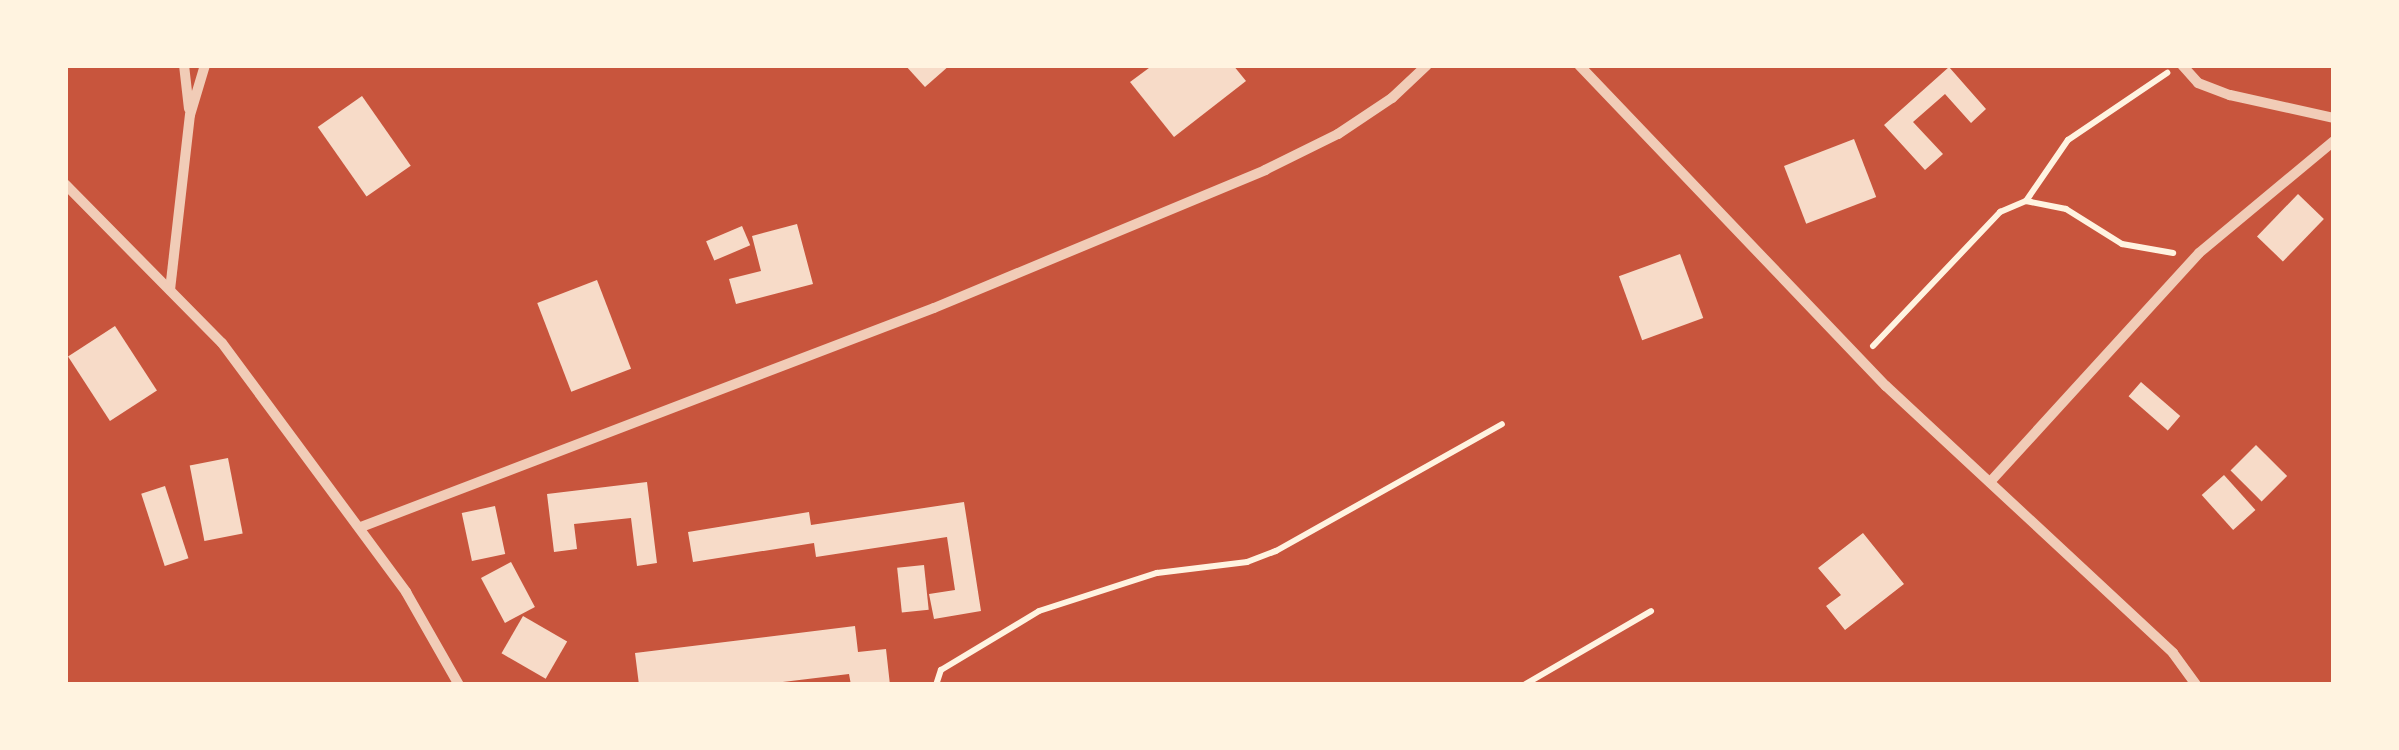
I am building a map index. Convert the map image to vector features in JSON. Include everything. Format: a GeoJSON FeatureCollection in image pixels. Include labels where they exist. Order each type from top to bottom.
{"type":"FeatureCollection","features":[{"type":"Feature","properties":{"kind":"street"},"geometry":{"type":"LineString","coordinates":[[184,65],[190,116]]}},
{"type":"Feature","properties":{"kind":"street"},"geometry":{"type":"LineString","coordinates":[[170,290],[190,116],[206,65]]}},
{"type":"Feature","properties":{"kind":"street"},"geometry":{"type":"LineString","coordinates":[[361,527],[934,308],[1265,170],[1338,134],[1427,65]]}},
{"type":"Feature","properties":{"kind":"street"},"geometry":{"type":"LineString","coordinates":[[1579,65],[1860,359],[2172,653],[2196,685]]}},
{"type":"Feature","properties":{"kind":"street"},"geometry":{"type":"LineString","coordinates":[[2181,65],[2198,83],[2230,95],[2334,118]]}},
{"type":"Feature","properties":{"kind":"street"},"geometry":{"type":"LineString","coordinates":[[1990,482],[2199,253],[2334,140]]}},
{"type":"Feature","properties":{"kind":"street"},"geometry":{"type":"LineString","coordinates":[[65,184],[222,343],[361,527],[459,685]]}},
{"type":"Feature","properties":{"kind":"path"},"geometry":{"type":"LineString","coordinates":[[1860,359],[2000,212],[2026,201],[2068,140],[2181,65]]}},
{"type":"Feature","properties":{"kind":"path"},"geometry":{"type":"LineString","coordinates":[[2026,201],[2066,209],[2122,244],[2199,253]]}},
{"type":"Feature","properties":{"kind":"path"},"geometry":{"type":"LineString","coordinates":[[936,685],[940,670],[1039,612],[1157,572],[1247,562],[1276,551],[1502,424]]}},
{"type":"Feature","properties":{"kind":"path"},"geometry":{"type":"LineString","coordinates":[[1524,685],[1651,611]]}},
{"type":"Feature","properties":{"kind":"building"},"geometry":{"type":"Polygon","coordinates":[[[905,65],[950,65],[925,87],[905,65]]]}},
{"type":"Feature","properties":{"kind":"building"},"geometry":{"type":"Polygon","coordinates":[[[1153,65],[1233,65],[1246,81],[1174,137],[1130,82],[1153,65]]]}},
{"type":"Feature","properties":{"kind":"building"},"geometry":{"type":"Polygon","coordinates":[[[1949,67],[1986,109],[1971,123],[1945,94],[1913,122],[1943,154],[1925,170],[1884,125],[1949,67]]]}},
{"type":"Feature","properties":{"kind":"building"},"geometry":{"type":"Polygon","coordinates":[[[362,96],[411,166],[367,197],[318,127],[362,96]]]}},
{"type":"Feature","properties":{"kind":"building"},"geometry":{"type":"Polygon","coordinates":[[[1854,139],[1876,197],[1806,224],[1784,166],[1854,139]]]}},
{"type":"Feature","properties":{"kind":"building"},"geometry":{"type":"Polygon","coordinates":[[[2298,194],[2324,219],[2283,261],[2257,236],[2298,194]]]}},
{"type":"Feature","properties":{"kind":"building"},"geometry":{"type":"Polygon","coordinates":[[[797,224],[813,284],[736,304],[729,279],[761,271],[752,236],[797,224]]]}},
{"type":"Feature","properties":{"kind":"building"},"geometry":{"type":"Polygon","coordinates":[[[742,226],[750,245],[714,261],[706,241],[742,226]]]}},
{"type":"Feature","properties":{"kind":"building"},"geometry":{"type":"Polygon","coordinates":[[[1680,254],[1703,318],[1642,340],[1619,276],[1680,254]]]}},
{"type":"Feature","properties":{"kind":"building"},"geometry":{"type":"Polygon","coordinates":[[[597,280],[631,369],[571,392],[537,303],[597,280]]]}},
{"type":"Feature","properties":{"kind":"building"},"geometry":{"type":"Polygon","coordinates":[[[115,326],[157,391],[110,421],[68,356],[115,326]]]}},
{"type":"Feature","properties":{"kind":"building"},"geometry":{"type":"Polygon","coordinates":[[[2141,382],[2180,416],[2168,430],[2129,396],[2141,382]]]}},
{"type":"Feature","properties":{"kind":"building"},"geometry":{"type":"Polygon","coordinates":[[[2256,445],[2287,476],[2262,502],[2231,470],[2256,445]]]}},
{"type":"Feature","properties":{"kind":"building"},"geometry":{"type":"Polygon","coordinates":[[[228,458],[243,534],[204,541],[190,465],[228,458]]]}},
{"type":"Feature","properties":{"kind":"building"},"geometry":{"type":"Polygon","coordinates":[[[2224,475],[2255,510],[2233,530],[2202,495],[2224,475]]]}},
{"type":"Feature","properties":{"kind":"building"},"geometry":{"type":"Polygon","coordinates":[[[647,482],[657,563],[637,566],[631,518],[574,524],[577,549],[554,552],[547,494],[647,482]]]}},
{"type":"Feature","properties":{"kind":"building"},"geometry":{"type":"Polygon","coordinates":[[[165,486],[188,558],[165,566],[141,494],[165,486]]]}},
{"type":"Feature","properties":{"kind":"building"},"geometry":{"type":"Polygon","coordinates":[[[964,502],[981,611],[934,619],[929,594],[955,590],[947,537],[816,557],[814,543],[693,562],[688,532],[809,512],[811,525],[964,502]]]}},
{"type":"Feature","properties":{"kind":"building"},"geometry":{"type":"Polygon","coordinates":[[[495,506],[505,554],[472,561],[462,513],[495,506]]]}},
{"type":"Feature","properties":{"kind":"building"},"geometry":{"type":"Polygon","coordinates":[[[1863,533],[1904,584],[1845,630],[1826,606],[1841,595],[1818,568],[1863,533]]]}},
{"type":"Feature","properties":{"kind":"building"},"geometry":{"type":"Polygon","coordinates":[[[511,562],[535,607],[505,623],[481,578],[511,562]]]}},
{"type":"Feature","properties":{"kind":"building"},"geometry":{"type":"Polygon","coordinates":[[[924,565],[929,610],[902,613],[897,568],[924,565]]]}},
{"type":"Feature","properties":{"kind":"building"},"geometry":{"type":"Polygon","coordinates":[[[523,616],[567,642],[546,679],[502,653],[523,616]]]}},
{"type":"Feature","properties":{"kind":"building"},"geometry":{"type":"Polygon","coordinates":[[[855,626],[858,652],[886,649],[890,685],[851,685],[849,674],[758,685],[639,685],[635,653],[855,626]]]}}]}
